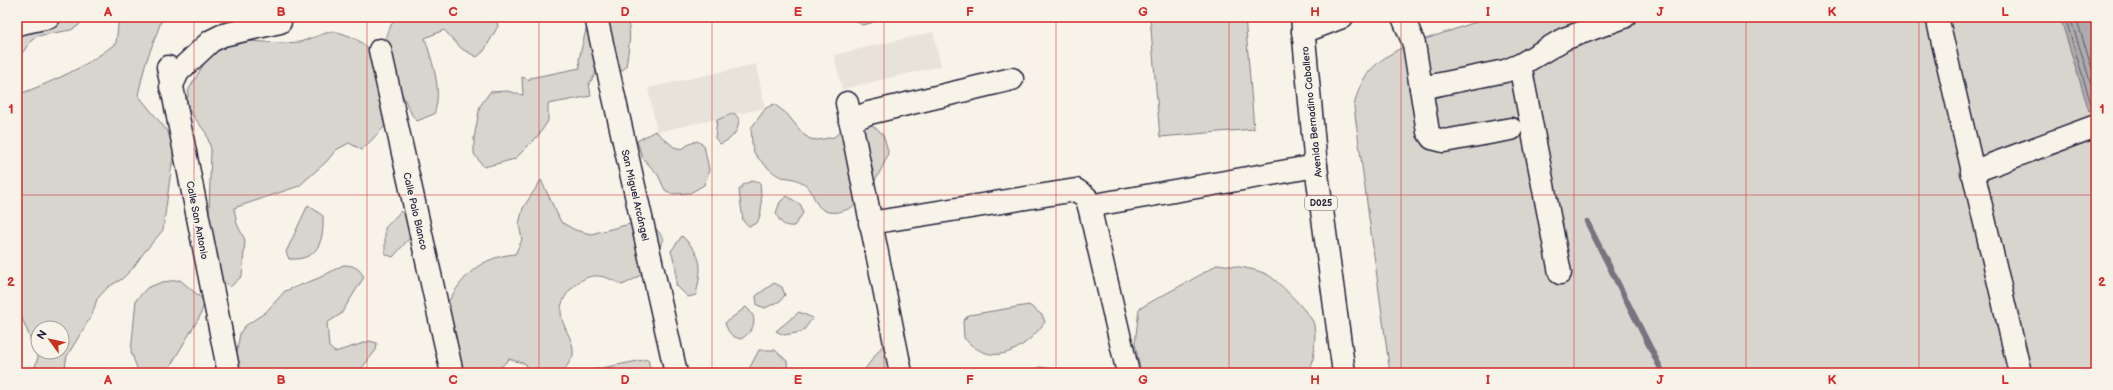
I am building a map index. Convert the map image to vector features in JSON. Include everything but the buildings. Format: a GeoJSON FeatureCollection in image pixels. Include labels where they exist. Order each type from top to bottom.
{"type":"FeatureCollection","features":[{"type":"Feature","properties":{"kind":"street"},"geometry":{"type":"LineString","coordinates":[[17,24],[49,17]]}},
{"type":"Feature","properties":{"kind":"street","name":"San Miguel Arcángel"},"geometry":{"type":"LineString","coordinates":[[596,17],[676,373]]}},
{"type":"Feature","properties":{"kind":"street","name":"D025"},"geometry":{"type":"LineString","coordinates":[[1302,25],[1342,17]]}},
{"type":"Feature","properties":{"kind":"street"},"geometry":{"type":"LineString","coordinates":[[1403,17],[1414,44],[1428,132],[1437,141],[1444,142],[1511,129]]}},
{"type":"Feature","properties":{"kind":"street"},"geometry":{"type":"LineString","coordinates":[[1421,88],[1505,71],[1520,65],[1564,39],[1624,17]]}},
{"type":"Feature","properties":{"kind":"street"},"geometry":{"type":"LineString","coordinates":[[1937,17],[2020,373]]}},
{"type":"Feature","properties":{"kind":"street","name":"Calle San Antonio"},"geometry":{"type":"LineString","coordinates":[[228,373],[170,77],[178,72],[211,41],[223,35],[280,22]]}},
{"type":"Feature","properties":{"kind":"street","name":"Avenida Bernadino Caballero"},"geometry":{"type":"LineString","coordinates":[[1302,25],[1316,166],[1344,373]]}},
{"type":"Feature","properties":{"kind":"street","name":"Calle Palo Blanco"},"geometry":{"type":"LineString","coordinates":[[380,50],[452,373]]}},
{"type":"Feature","properties":{"kind":"street"},"geometry":{"type":"LineString","coordinates":[[1520,65],[1560,273]]}},
{"type":"Feature","properties":{"kind":"street"},"geometry":{"type":"LineString","coordinates":[[901,373],[848,112],[869,113],[1012,79]]}},
{"type":"Feature","properties":{"kind":"street"},"geometry":{"type":"LineString","coordinates":[[1972,172],[2096,126]]}},
{"type":"Feature","properties":{"kind":"street"},"geometry":{"type":"LineString","coordinates":[[1089,206],[1316,166]]}},
{"type":"Feature","properties":{"kind":"street"},"geometry":{"type":"LineString","coordinates":[[870,223],[1076,190],[1086,197],[1089,206],[1128,373]]}},
{"type":"Feature","properties":{"kind":"shaded area"},"geometry":{"type":"Polygon","coordinates":[[[35,17],[85,17],[78,26],[71,30],[37,36],[31,41],[17,60],[17,26],[35,17]]]}},
{"type":"Feature","properties":{"kind":"shaded area"},"geometry":{"type":"Polygon","coordinates":[[[119,17],[161,17],[162,19],[145,65],[138,95],[168,132],[174,148],[163,230],[133,268],[122,279],[108,287],[97,299],[92,315],[70,351],[70,320],[30,320],[30,338],[17,306],[17,95],[69,73],[105,52],[116,43],[119,17]]]}},
{"type":"Feature","properties":{"kind":"shaded area"},"geometry":{"type":"Polygon","coordinates":[[[398,17],[495,17],[498,26],[484,51],[477,57],[462,49],[444,30],[425,38],[436,76],[437,95],[434,114],[417,121],[412,115],[400,90],[385,41],[391,25],[398,17]]]}},
{"type":"Feature","properties":{"kind":"shaded area"},"geometry":{"type":"Polygon","coordinates":[[[589,17],[598,60],[597,69],[589,83],[591,96],[548,104],[548,121],[538,136],[515,159],[484,167],[474,154],[474,138],[480,106],[490,92],[507,91],[523,95],[522,77],[530,80],[530,78],[580,68],[579,59],[589,17]]]}},
{"type":"Feature","properties":{"kind":"shaded area"},"geometry":{"type":"Polygon","coordinates":[[[603,17],[626,17],[628,23],[629,42],[626,67],[620,72],[609,59],[603,17]]]}},
{"type":"Feature","properties":{"kind":"shaded area"},"geometry":{"type":"Polygon","coordinates":[[[879,17],[871,23],[862,25],[852,18],[879,17]]]}},
{"type":"Feature","properties":{"kind":"shaded area"},"geometry":{"type":"Polygon","coordinates":[[[1150,17],[1245,17],[1254,129],[1160,137],[1150,17]]]}},
{"type":"Feature","properties":{"kind":"shaded area"},"geometry":{"type":"Polygon","coordinates":[[[1491,17],[2096,17],[2096,373],[1390,373],[1354,107],[1357,96],[1365,77],[1386,57],[1405,46],[1491,17]]]}},
{"type":"Feature","properties":{"kind":"shaded area"},"geometry":{"type":"Polygon","coordinates":[[[332,31],[346,34],[356,39],[373,54],[397,96],[385,126],[362,150],[349,143],[336,150],[326,162],[299,186],[234,208],[237,224],[245,240],[242,276],[230,287],[218,276],[208,245],[211,149],[206,133],[186,106],[189,89],[214,47],[248,41],[282,43],[300,42],[332,31]]]}},
{"type":"Feature","properties":{"kind":"shaded area"},"geometry":{"type":"Polygon","coordinates":[[[933,32],[941,66],[842,89],[834,55],[933,32]]]}},
{"type":"Feature","properties":{"kind":"shaded area"},"geometry":{"type":"Polygon","coordinates":[[[756,64],[765,108],[657,132],[648,88],[756,64]]]}},
{"type":"Feature","properties":{"kind":"shaded area"},"geometry":{"type":"Polygon","coordinates":[[[774,104],[787,114],[803,134],[810,139],[818,140],[834,137],[854,119],[873,126],[883,135],[888,151],[887,157],[863,199],[853,207],[845,210],[828,212],[823,210],[816,202],[806,185],[791,178],[778,176],[755,155],[752,143],[751,128],[766,108],[774,104]]]}},
{"type":"Feature","properties":{"kind":"shaded area"},"geometry":{"type":"Polygon","coordinates":[[[734,113],[739,119],[736,132],[731,138],[720,144],[715,138],[717,120],[734,113]]]}},
{"type":"Feature","properties":{"kind":"shaded area"},"geometry":{"type":"Polygon","coordinates":[[[655,131],[674,147],[682,149],[697,141],[704,145],[709,170],[704,185],[690,193],[672,194],[665,190],[658,175],[642,157],[637,141],[655,131]]]}},
{"type":"Feature","properties":{"kind":"shaded area"},"geometry":{"type":"Polygon","coordinates":[[[541,180],[561,222],[575,230],[591,234],[638,222],[654,226],[664,239],[648,267],[638,277],[631,281],[622,285],[604,277],[593,276],[587,277],[571,288],[564,299],[561,316],[572,343],[573,355],[562,373],[529,373],[526,364],[509,359],[495,373],[469,373],[456,365],[439,318],[460,284],[477,267],[488,261],[515,254],[522,240],[519,224],[523,208],[541,180]]]}},
{"type":"Feature","properties":{"kind":"shaded area"},"geometry":{"type":"Polygon","coordinates":[[[752,181],[760,183],[761,213],[757,223],[749,226],[743,221],[739,190],[744,184],[752,181]]]}},
{"type":"Feature","properties":{"kind":"shaded area"},"geometry":{"type":"Polygon","coordinates":[[[787,196],[801,205],[803,213],[794,226],[783,224],[776,213],[780,202],[787,196]]]}},
{"type":"Feature","properties":{"kind":"shaded area"},"geometry":{"type":"Polygon","coordinates":[[[308,205],[323,216],[321,241],[313,253],[299,259],[289,259],[286,252],[308,205]]]}},
{"type":"Feature","properties":{"kind":"shaded area"},"geometry":{"type":"Polygon","coordinates":[[[401,211],[415,232],[393,257],[385,254],[385,228],[401,211]]]}},
{"type":"Feature","properties":{"kind":"shaded area"},"geometry":{"type":"Polygon","coordinates":[[[682,236],[694,250],[700,263],[696,295],[688,297],[676,285],[676,268],[671,251],[682,236]]]}},
{"type":"Feature","properties":{"kind":"shaded area"},"geometry":{"type":"Polygon","coordinates":[[[1218,264],[1248,269],[1266,274],[1284,288],[1305,311],[1313,322],[1315,332],[1314,355],[1309,373],[1141,373],[1135,344],[1139,309],[1218,264]]]}},
{"type":"Feature","properties":{"kind":"shaded area"},"geometry":{"type":"Polygon","coordinates":[[[343,265],[356,268],[364,277],[341,314],[327,323],[329,347],[335,352],[370,341],[377,343],[376,350],[358,373],[227,373],[237,351],[240,333],[245,326],[266,312],[285,291],[319,278],[343,265]]]}},
{"type":"Feature","properties":{"kind":"shaded area"},"geometry":{"type":"Polygon","coordinates":[[[180,280],[205,301],[200,316],[168,370],[168,373],[139,373],[131,352],[136,300],[147,288],[162,282],[180,280]]]}},
{"type":"Feature","properties":{"kind":"shaded area"},"geometry":{"type":"Polygon","coordinates":[[[774,283],[782,287],[785,295],[780,301],[765,308],[757,305],[756,296],[774,283]]]}},
{"type":"Feature","properties":{"kind":"shaded area"},"geometry":{"type":"Polygon","coordinates":[[[1029,305],[1042,315],[1045,322],[1028,341],[1018,348],[997,354],[986,353],[975,348],[964,338],[963,321],[969,315],[1029,305]]]}},
{"type":"Feature","properties":{"kind":"shaded area"},"geometry":{"type":"Polygon","coordinates":[[[746,307],[753,315],[754,324],[750,332],[741,339],[730,334],[725,323],[746,307]]]}},
{"type":"Feature","properties":{"kind":"shaded area"},"geometry":{"type":"Polygon","coordinates":[[[799,312],[813,318],[802,332],[784,335],[776,331],[799,312]]]}},
{"type":"Feature","properties":{"kind":"shaded area"},"geometry":{"type":"Polygon","coordinates":[[[899,344],[910,356],[911,373],[862,373],[883,345],[899,344]]]}},
{"type":"Feature","properties":{"kind":"shaded area"},"geometry":{"type":"Polygon","coordinates":[[[759,350],[775,350],[787,361],[788,373],[749,373],[749,369],[759,350]]]}},
{"type":"Feature","properties":{"kind":"shaded area"},"geometry":{"type":"Polygon","coordinates":[[[648,359],[651,373],[576,373],[648,359]]]}},
{"type":"Feature","properties":{"kind":"shaded area"},"geometry":{"type":"Polygon","coordinates":[[[37,360],[66,360],[64,373],[33,373],[37,360]]]}},
{"type":"Feature","properties":{"kind":"shaded area"},"geometry":{"type":"Polygon","coordinates":[[[1040,367],[1058,370],[1062,373],[1029,373],[1040,367]]]}},
{"type":"Feature","properties":{"kind":"water"},"geometry":{"type":"Polygon","coordinates":[[[2060,17],[2096,17],[2096,108],[2089,111],[2060,17]]]}},
{"type":"Feature","properties":{"kind":"waterway"},"geometry":{"type":"LineString","coordinates":[[1587,222],[1663,373]]}}]}
